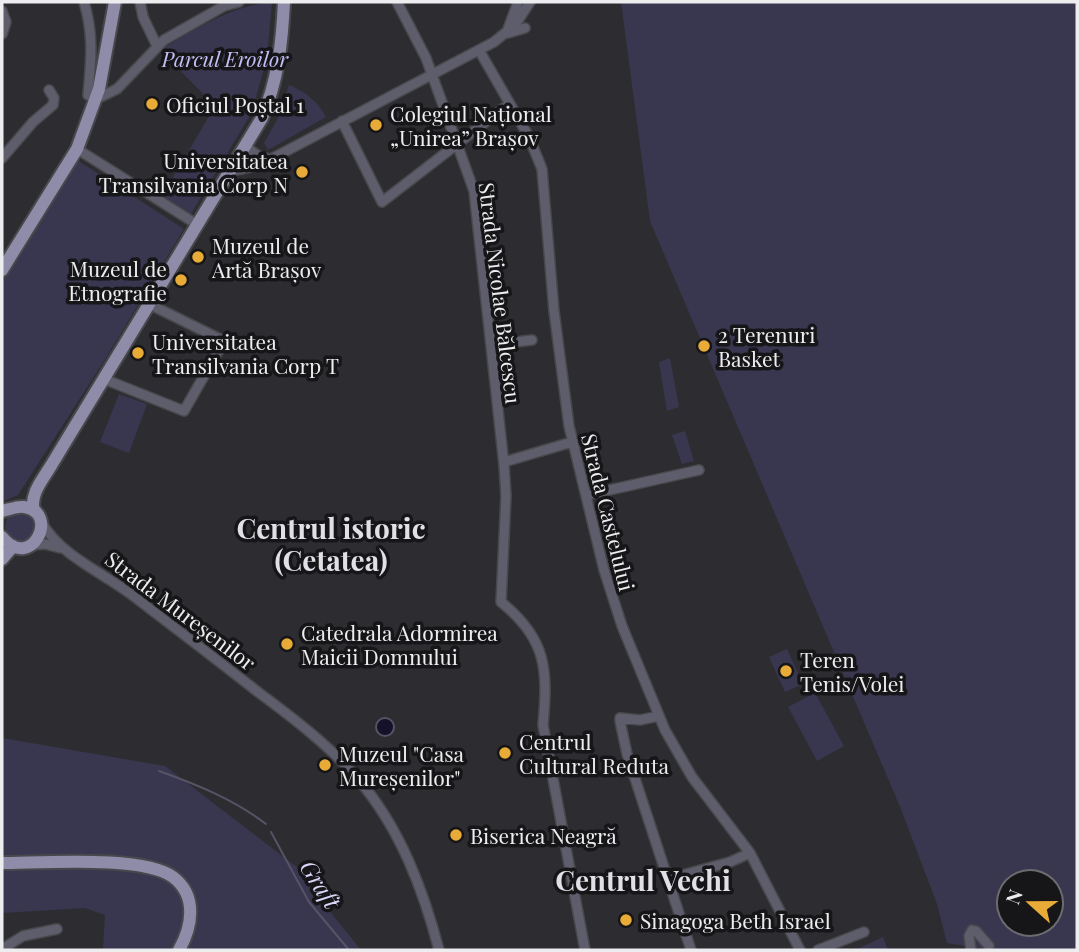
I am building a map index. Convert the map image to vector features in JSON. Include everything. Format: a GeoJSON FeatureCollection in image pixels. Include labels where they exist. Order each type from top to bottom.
{"type":"FeatureCollection","features":[{"type":"Feature","properties":{"kind":"main road"},"geometry":{"type":"LineString","coordinates":[[2,270],[77,149],[96,99],[115,2]]}},
{"type":"Feature","properties":{"kind":"main road"},"geometry":{"type":"LineString","coordinates":[[2,537],[19,548],[32,545],[40,536],[32,503],[34,495],[246,147],[272,94],[281,53],[284,2]]}},
{"type":"Feature","properties":{"kind":"main road"},"geometry":{"type":"LineString","coordinates":[[4,513],[22,507],[37,515]]}},
{"type":"Feature","properties":{"kind":"main road"},"geometry":{"type":"LineString","coordinates":[[2,559],[13,546]]}},
{"type":"Feature","properties":{"kind":"main road"},"geometry":{"type":"LineString","coordinates":[[2,863],[110,863],[146,867],[166,873],[180,884],[189,902],[191,921],[179,950]]}},
{"type":"Feature","properties":{"kind":"street"},"geometry":{"type":"LineString","coordinates":[[84,2],[90,30],[92,61],[88,95],[96,99],[117,89],[156,47],[224,6],[239,2]]}},
{"type":"Feature","properties":{"kind":"street"},"geometry":{"type":"LineString","coordinates":[[140,2],[143,18],[156,47]]}},
{"type":"Feature","properties":{"kind":"street","name":"Strada Nicolae Bălcescu"},"geometry":{"type":"LineString","coordinates":[[397,2],[432,74],[474,191],[504,462],[506,496],[501,602],[527,626],[541,652],[545,690],[543,725],[585,950]]}},
{"type":"Feature","properties":{"kind":"street"},"geometry":{"type":"LineString","coordinates":[[231,171],[257,166],[479,50],[516,25],[530,2]]}},
{"type":"Feature","properties":{"kind":"street"},"geometry":{"type":"LineString","coordinates":[[506,34],[516,5]]}},
{"type":"Feature","properties":{"kind":"street"},"geometry":{"type":"LineString","coordinates":[[2,11],[6,22],[2,34]]}},
{"type":"Feature","properties":{"kind":"street"},"geometry":{"type":"LineString","coordinates":[[506,34],[526,28]]}},
{"type":"Feature","properties":{"kind":"street","name":"Strada Castelului"},"geometry":{"type":"LineString","coordinates":[[479,50],[529,137],[541,169],[566,410],[612,597],[665,730],[692,778],[750,853],[800,950]]}},
{"type":"Feature","properties":{"kind":"street"},"geometry":{"type":"LineString","coordinates":[[2,158],[33,122],[53,105],[54,98],[49,90]]}},
{"type":"Feature","properties":{"kind":"street"},"geometry":{"type":"LineString","coordinates":[[342,121],[382,202],[509,104]]}},
{"type":"Feature","properties":{"kind":"street"},"geometry":{"type":"LineString","coordinates":[[246,147],[260,157],[271,159]]}},
{"type":"Feature","properties":{"kind":"street"},"geometry":{"type":"LineString","coordinates":[[77,149],[198,225]]}},
{"type":"Feature","properties":{"kind":"street"},"geometry":{"type":"LineString","coordinates":[[104,379],[184,411],[224,341],[149,304]]}},
{"type":"Feature","properties":{"kind":"street"},"geometry":{"type":"LineString","coordinates":[[491,345],[532,340]]}},
{"type":"Feature","properties":{"kind":"street"},"geometry":{"type":"LineString","coordinates":[[504,462],[572,442]]}},
{"type":"Feature","properties":{"kind":"street"},"geometry":{"type":"LineString","coordinates":[[587,495],[699,470]]}},
{"type":"Feature","properties":{"kind":"street","name":"Strada Mureșenilor"},"geometry":{"type":"LineString","coordinates":[[37,515],[51,537],[62,548],[112,579],[275,705],[341,761],[367,790],[402,846],[427,903],[439,950]]}},
{"type":"Feature","properties":{"kind":"street","name":"Strada Mureșenilor"},"geometry":{"type":"LineString","coordinates":[[32,545],[45,544],[62,548]]}},
{"type":"Feature","properties":{"kind":"street"},"geometry":{"type":"LineString","coordinates":[[659,716],[640,720],[620,718],[626,754],[691,950]]}},
{"type":"Feature","properties":{"kind":"street"},"geometry":{"type":"LineString","coordinates":[[668,879],[730,862],[750,853]]}},
{"type":"Feature","properties":{"kind":"street"},"geometry":{"type":"LineString","coordinates":[[2,949],[23,936],[57,929]]}},
{"type":"Feature","properties":{"kind":"street"},"geometry":{"type":"LineString","coordinates":[[971,950],[968,936],[972,930],[989,946]]}},
{"type":"Feature","properties":{"kind":"street"},"geometry":{"type":"LineString","coordinates":[[818,950],[864,932]]}},
{"type":"Feature","properties":{"kind":"green space","name":"Parcul Eroilor"},"geometry":{"type":"Polygon","coordinates":[[[272,2],[267,57],[252,112],[189,217],[161,198],[215,106],[160,50],[228,13],[272,2]]]}},
{"type":"Feature","properties":{"kind":"green space"},"geometry":{"type":"Polygon","coordinates":[[[621,2],[1077,2],[1077,950],[989,950],[947,943],[937,904],[901,809],[650,221],[621,2]]]}},
{"type":"Feature","properties":{"kind":"green space"},"geometry":{"type":"Polygon","coordinates":[[[289,85],[310,98],[326,117],[268,150],[264,143],[277,120],[289,85]]]}},
{"type":"Feature","properties":{"kind":"green space"},"geometry":{"type":"Polygon","coordinates":[[[77,160],[184,229],[18,495],[2,502],[2,281],[77,160]]]}},
{"type":"Feature","properties":{"kind":"green space"},"geometry":{"type":"Polygon","coordinates":[[[670,358],[679,407],[667,411],[659,362],[670,358]]]}},
{"type":"Feature","properties":{"kind":"green space"},"geometry":{"type":"Polygon","coordinates":[[[119,394],[147,404],[129,453],[100,442],[119,394]]]}},
{"type":"Feature","properties":{"kind":"green space"},"geometry":{"type":"Polygon","coordinates":[[[685,431],[694,461],[682,464],[672,435],[685,431]]]}},
{"type":"Feature","properties":{"kind":"green space"},"geometry":{"type":"Polygon","coordinates":[[[20,512],[31,516],[35,527],[31,538],[20,542],[9,538],[5,527],[9,516],[20,512]]]}},
{"type":"Feature","properties":{"kind":"green space","name":"Teren Tenis/Volei"},"geometry":{"type":"Polygon","coordinates":[[[787,649],[803,684],[785,692],[769,657],[787,649]]]}},
{"type":"Feature","properties":{"kind":"green space"},"geometry":{"type":"Polygon","coordinates":[[[815,693],[844,746],[817,761],[788,707],[815,693]]]}},
{"type":"Feature","properties":{"kind":"green space"},"geometry":{"type":"Polygon","coordinates":[[[2,738],[165,766],[307,875],[323,903],[361,950],[103,950],[105,915],[85,908],[2,913],[2,738]]]}},
{"type":"Feature","properties":{"kind":"green space"},"geometry":{"type":"Polygon","coordinates":[[[883,937],[888,950],[855,950],[883,937]]]}},
{"type":"Feature","properties":{"kind":"shaded area"},"geometry":{"type":"Polygon","coordinates":[[[385,718],[391,721],[394,727],[391,733],[385,736],[379,733],[376,727],[379,721],[385,718]]]}},
{"type":"Feature","properties":{"kind":"waterway","name":"Graft"},"geometry":{"type":"LineString","coordinates":[[159,771],[215,793],[266,824]]}},
{"type":"Feature","properties":{"kind":"waterway","name":"Graft"},"geometry":{"type":"LineString","coordinates":[[271,832],[309,902],[349,950]]}},
{"type":"Feature","properties":{"kind":"place","name":"Oficiul Poștal 1"},"geometry":{"type":"Point","coordinates":[152,104]}},
{"type":"Feature","properties":{"kind":"place","name":"Colegiul Național „Unirea” Brașov"},"geometry":{"type":"Point","coordinates":[376,125]}},
{"type":"Feature","properties":{"kind":"place","name":"Universitatea Transilvania Corp N"},"geometry":{"type":"Point","coordinates":[302,172]}},
{"type":"Feature","properties":{"kind":"place","name":"Muzeul de Artă Brașov"},"geometry":{"type":"Point","coordinates":[198,257]}},
{"type":"Feature","properties":{"kind":"place","name":"Muzeul de Etnografie"},"geometry":{"type":"Point","coordinates":[181,280]}},
{"type":"Feature","properties":{"kind":"place","name":"2 Terenuri Basket"},"geometry":{"type":"Point","coordinates":[704,346]}},
{"type":"Feature","properties":{"kind":"place","name":"Universitatea Transilvania Corp T"},"geometry":{"type":"Point","coordinates":[138,353]}},
{"type":"Feature","properties":{"kind":"place","name":"Catedrala Adormirea Maicii Domnului"},"geometry":{"type":"Point","coordinates":[287,644]}},
{"type":"Feature","properties":{"kind":"place","name":"Teren Tenis/Volei"},"geometry":{"type":"Point","coordinates":[786,671]}},
{"type":"Feature","properties":{"kind":"place","name":"Centrul Cultural Reduta"},"geometry":{"type":"Point","coordinates":[505,753]}},
{"type":"Feature","properties":{"kind":"place","name":"Muzeul \"Casa Mureșenilor\""},"geometry":{"type":"Point","coordinates":[325,765]}},
{"type":"Feature","properties":{"kind":"place","name":"Biserica Neagră"},"geometry":{"type":"Point","coordinates":[456,835]}},
{"type":"Feature","properties":{"kind":"place","name":"Sinagoga Beth Israel"},"geometry":{"type":"Point","coordinates":[626,920]}},
{"type":"Feature","properties":{"kind":"district","name":"Centrul istoric (Cetatea)"},"geometry":{"type":"Point","coordinates":[331,543]}},
{"type":"Feature","properties":{"kind":"district","name":"Centrul Vechi"},"geometry":{"type":"Point","coordinates":[643,879]}}]}
